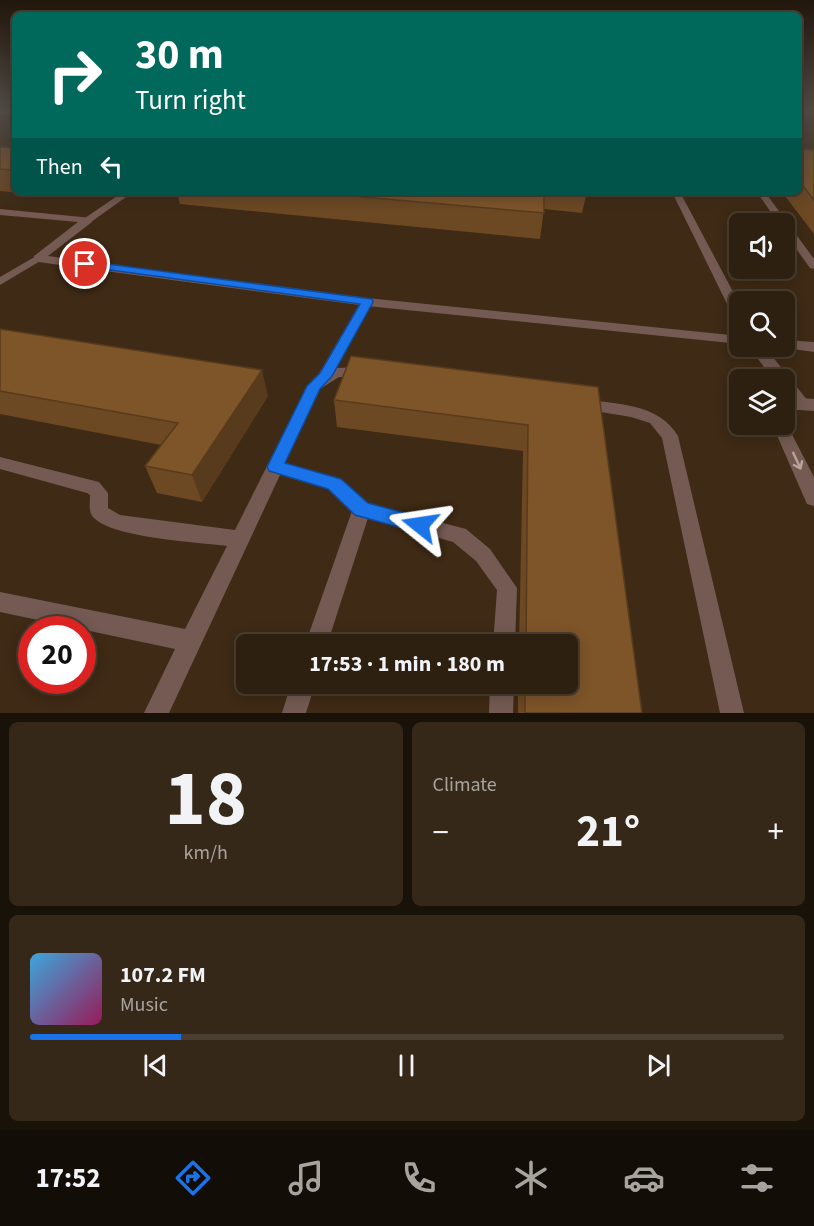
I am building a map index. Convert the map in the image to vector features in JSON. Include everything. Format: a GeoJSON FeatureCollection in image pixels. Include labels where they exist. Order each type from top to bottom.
{"type":"FeatureCollection","features":[{"type":"Feature","properties":{"kind":"street"},"geometry":{"type":"LineString","coordinates":[[0,212],[88,220]]}},
{"type":"Feature","properties":{"kind":"street"},"geometry":{"type":"LineString","coordinates":[[38,258],[88,220]]}},
{"type":"Feature","properties":{"kind":"street"},"geometry":{"type":"LineString","coordinates":[[38,258],[368,302],[729,338]]}},
{"type":"Feature","properties":{"kind":"street"},"geometry":{"type":"LineString","coordinates":[[795,345],[814,347]]}},
{"type":"Feature","properties":{"kind":"street"},"geometry":{"type":"LineString","coordinates":[[764,357],[774,369]]}},
{"type":"Feature","properties":{"kind":"street"},"geometry":{"type":"LineString","coordinates":[[795,393],[808,405]]}},
{"type":"Feature","properties":{"kind":"street"},"geometry":{"type":"LineString","coordinates":[[785,435],[814,498]]}},
{"type":"Feature","properties":{"kind":"lane"},"geometry":{"type":"LineString","coordinates":[[88,220],[125,195]]}},
{"type":"Feature","properties":{"kind":"lane"},"geometry":{"type":"LineString","coordinates":[[678,195],[729,296]]}},
{"type":"Feature","properties":{"kind":"lane"},"geometry":{"type":"LineString","coordinates":[[763,195],[776,213]]}},
{"type":"Feature","properties":{"kind":"lane"},"geometry":{"type":"LineString","coordinates":[[795,239],[814,266]]}},
{"type":"Feature","properties":{"kind":"lane"},"geometry":{"type":"LineString","coordinates":[[0,282],[38,258]]}},
{"type":"Feature","properties":{"kind":"lane"},"geometry":{"type":"LineString","coordinates":[[156,713],[314,386],[325,376],[368,302]]}},
{"type":"Feature","properties":{"kind":"lane"},"geometry":{"type":"LineString","coordinates":[[325,376],[346,370],[380,375]]}},
{"type":"Feature","properties":{"kind":"lane"},"geometry":{"type":"LineString","coordinates":[[563,402],[632,412],[655,419],[670,436],[732,713]]}},
{"type":"Feature","properties":{"kind":"lane"},"geometry":{"type":"LineString","coordinates":[[0,463],[93,487],[99,493],[99,512],[117,523],[240,539]]}},
{"type":"Feature","properties":{"kind":"lane"},"geometry":{"type":"LineString","coordinates":[[275,467],[334,484],[362,509],[459,536],[483,555],[507,588],[505,634]]}},
{"type":"Feature","properties":{"kind":"lane"},"geometry":{"type":"LineString","coordinates":[[320,634],[362,509]]}},
{"type":"Feature","properties":{"kind":"lane"},"geometry":{"type":"LineString","coordinates":[[0,602],[191,641]]}},
{"type":"Feature","properties":{"kind":"lane"},"geometry":{"type":"LineString","coordinates":[[294,713],[300,694]]}},
{"type":"Feature","properties":{"kind":"lane"},"geometry":{"type":"LineString","coordinates":[[501,713],[502,694]]}},
{"type":"Feature","properties":{"kind":"building"},"geometry":{"type":"Polygon","coordinates":[[[0,147],[12,148],[12,170],[0,169],[0,147]]]}},
{"type":"Feature","properties":{"kind":"building"},"geometry":{"type":"Polygon","coordinates":[[[802,149],[814,150],[814,200],[802,185],[802,149]]]}},
{"type":"Feature","properties":{"kind":"building"},"geometry":{"type":"Polygon","coordinates":[[[341,195],[544,195],[544,213],[341,195]]]}},
{"type":"Feature","properties":{"kind":"building"},"geometry":{"type":"Polygon","coordinates":[[[0,329],[262,370],[192,475],[145,466],[178,423],[0,391],[0,329]]]}},
{"type":"Feature","properties":{"kind":"building"},"geometry":{"type":"Polygon","coordinates":[[[351,356],[598,387],[642,713],[525,713],[525,694],[578,694],[578,634],[526,634],[528,425],[334,400],[351,356]]]}},
{"type":"Feature","properties":{"kind":"route"},"geometry":{"type":"LineString","coordinates":[[85,264],[368,302],[325,376],[314,386],[275,467],[334,484],[362,509],[420,525]]}}]}
